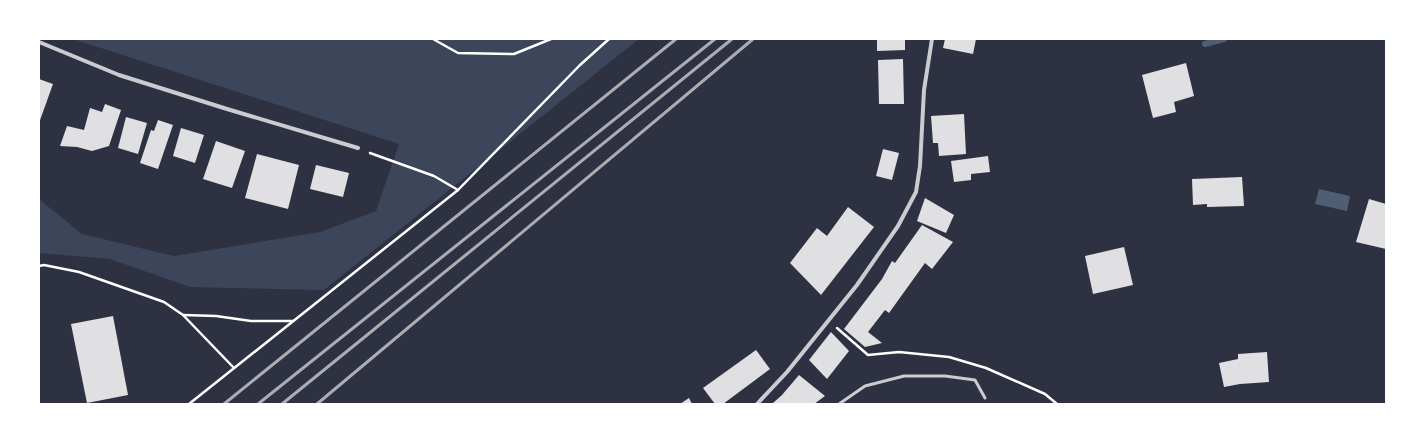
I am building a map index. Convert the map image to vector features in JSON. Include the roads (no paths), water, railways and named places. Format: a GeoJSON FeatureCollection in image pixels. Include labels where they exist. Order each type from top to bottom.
{"type":"FeatureCollection","features":[{"type":"Feature","properties":{"kind":"street"},"geometry":{"type":"LineString","coordinates":[[757,404],[792,366],[857,285],[898,226],[916,192],[920,166],[924,90],[932,39]]}},
{"type":"Feature","properties":{"kind":"street"},"geometry":{"type":"LineString","coordinates":[[39,42],[119,75],[358,148]]}},
{"type":"Feature","properties":{"kind":"lane"},"geometry":{"type":"LineString","coordinates":[[839,404],[865,386],[904,376],[945,376],[975,380],[985,398]]}},
{"type":"Feature","properties":{"kind":"waterway"},"geometry":{"type":"LineString","coordinates":[[1205,44],[1224,39]]}},
{"type":"Feature","properties":{"kind":"railway"},"geometry":{"type":"LineString","coordinates":[[224,404],[676,39]]}},
{"type":"Feature","properties":{"kind":"railway"},"geometry":{"type":"LineString","coordinates":[[258,404],[715,39]]}},
{"type":"Feature","properties":{"kind":"railway"},"geometry":{"type":"LineString","coordinates":[[282,404],[732,39]]}},
{"type":"Feature","properties":{"kind":"railway"},"geometry":{"type":"LineString","coordinates":[[317,404],[753,39]]}}]}
